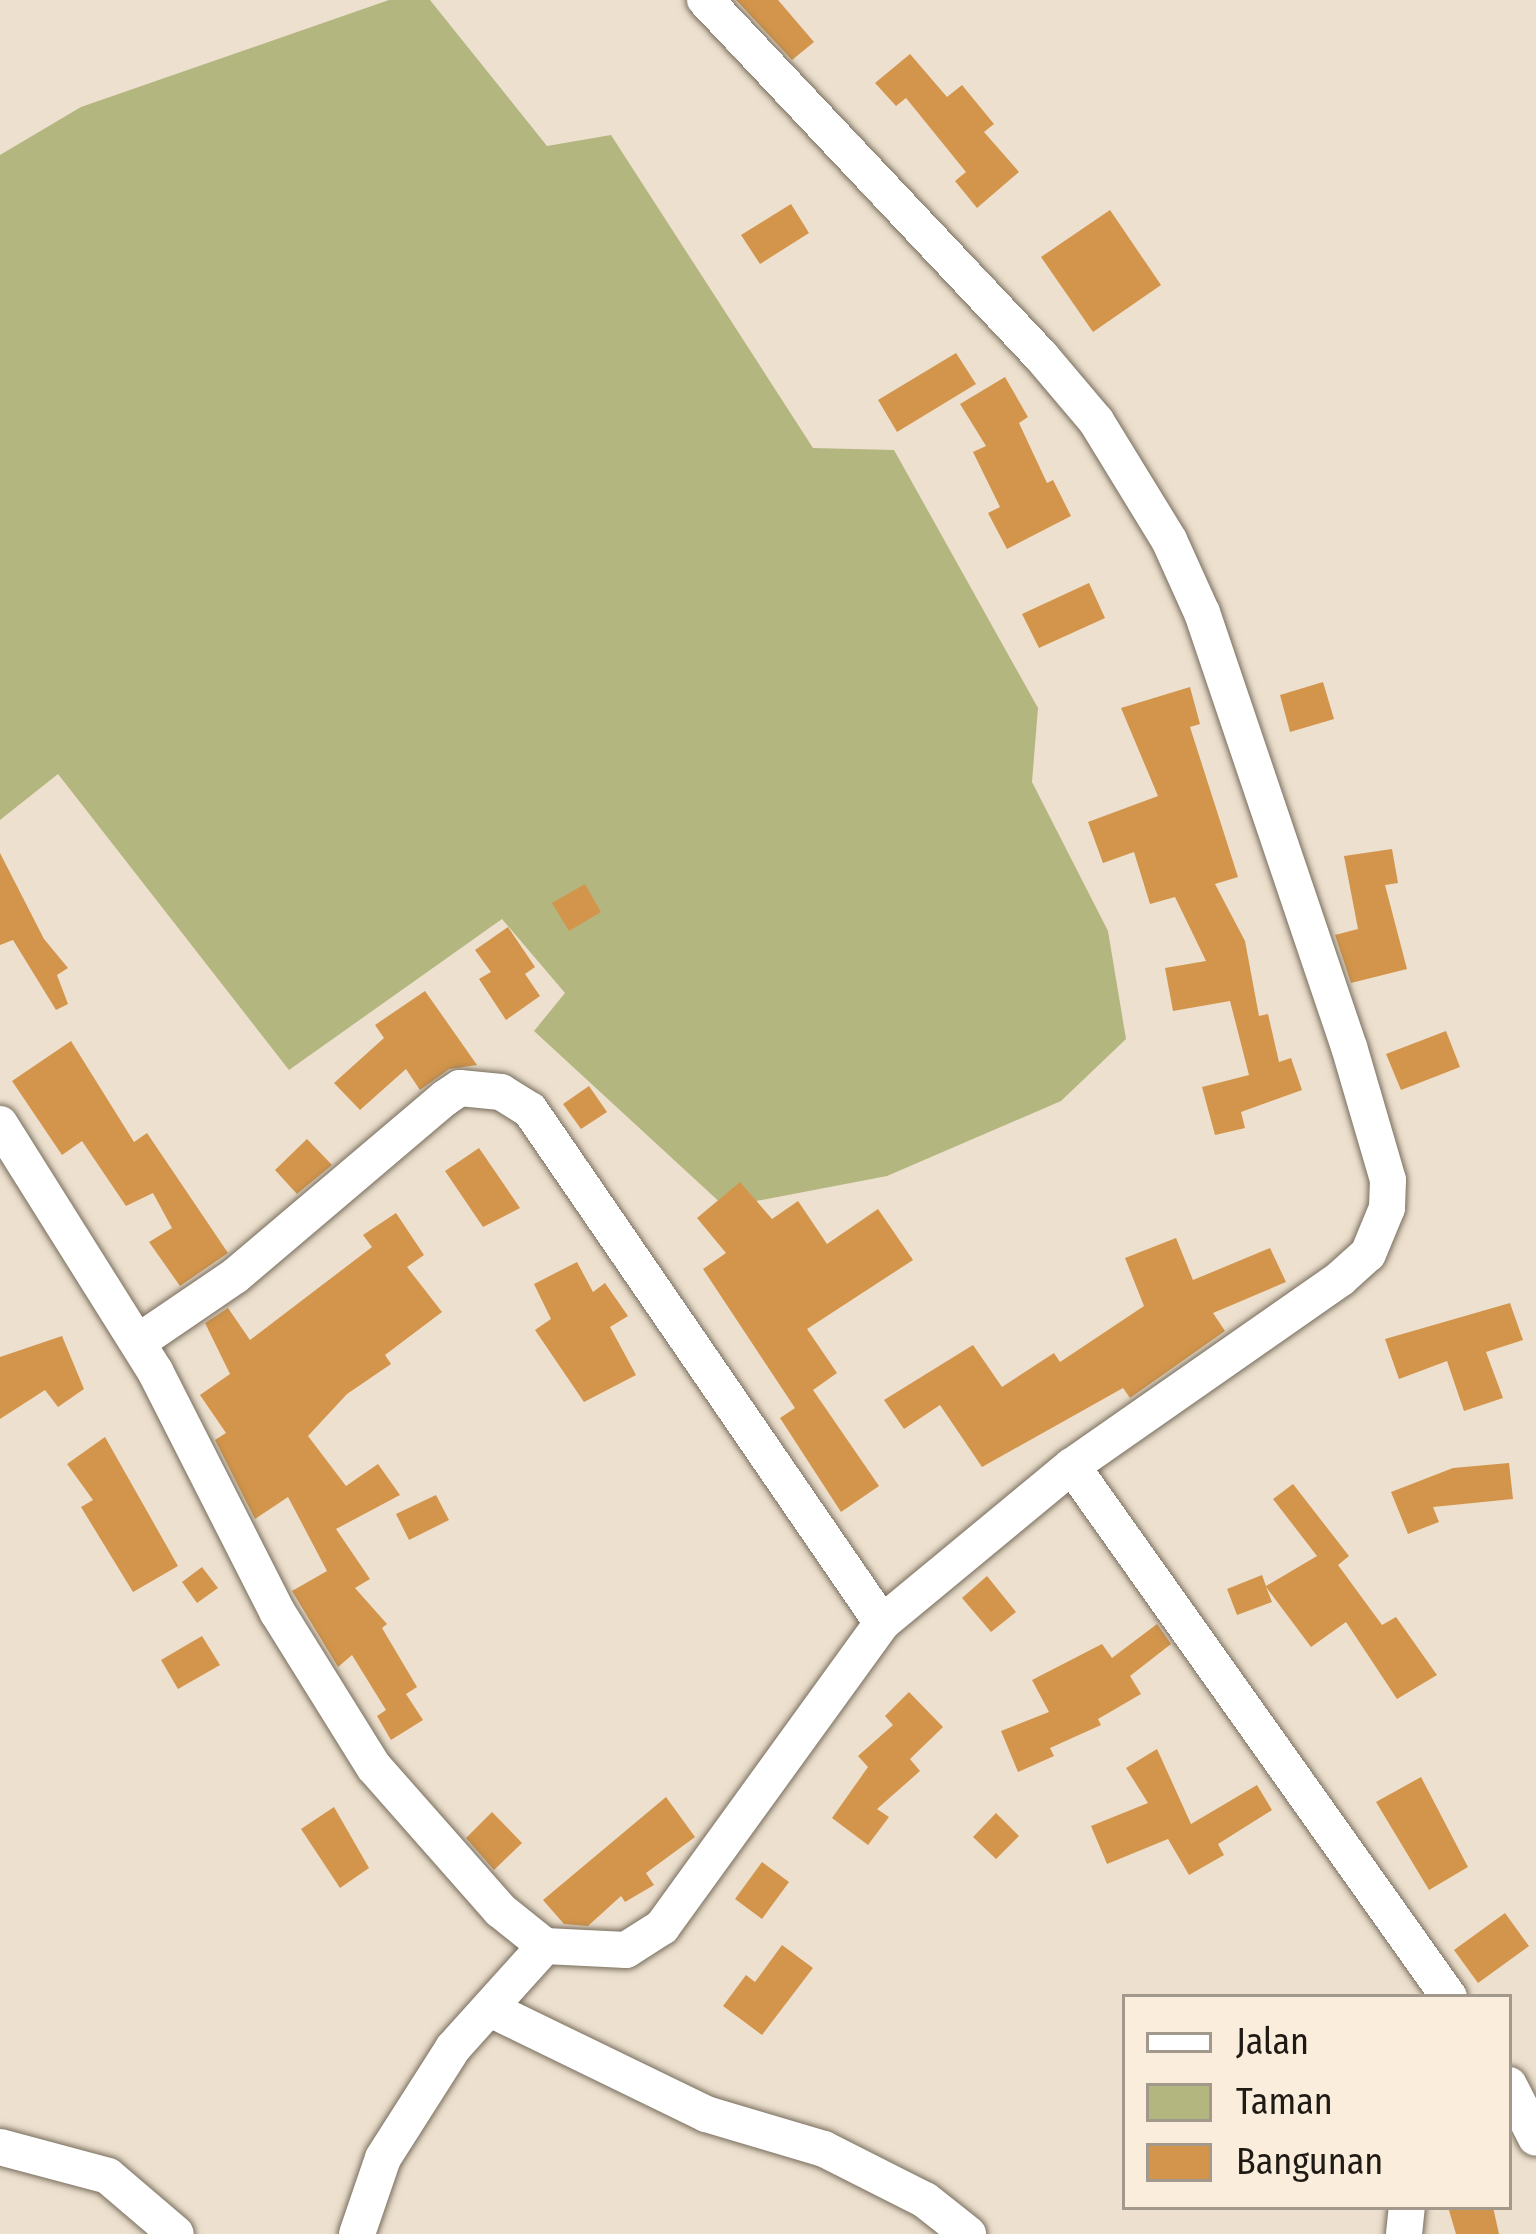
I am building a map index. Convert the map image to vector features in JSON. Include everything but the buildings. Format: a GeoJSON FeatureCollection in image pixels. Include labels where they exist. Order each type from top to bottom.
{"type":"FeatureCollection","features":[{"type":"Feature","properties":{"kind":"street"},"geometry":{"type":"LineString","coordinates":[[0,1124],[138,1342],[278,1613],[374,1767],[500,1910],[545,1946],[626,1950],[679,1912],[882,1623],[1072,1466],[1354,1266],[1382,1231],[1388,1180],[1202,613],[1161,526],[1096,421],[1014,324],[705,0]]}},
{"type":"Feature","properties":{"kind":"street"},"geometry":{"type":"LineString","coordinates":[[138,1342],[235,1276],[445,1098],[460,1088],[501,1092],[530,1110],[882,1623]]}},
{"type":"Feature","properties":{"kind":"street"},"geometry":{"type":"LineString","coordinates":[[1072,1466],[1447,1994]]}},
{"type":"Feature","properties":{"kind":"street"},"geometry":{"type":"LineString","coordinates":[[357,2234],[383,2158],[453,2048],[545,1946]]}},
{"type":"Feature","properties":{"kind":"street"},"geometry":{"type":"LineString","coordinates":[[490,2009],[694,2109],[824,2149],[926,2200],[968,2234]]}},
{"type":"Feature","properties":{"kind":"street"},"geometry":{"type":"LineString","coordinates":[[0,2147],[109,2176],[176,2234]]}},
{"type":"Feature","properties":{"kind":"green space"},"geometry":{"type":"Polygon","coordinates":[[[389,0],[430,0],[547,146],[611,135],[813,448],[894,450],[1038,708],[1032,782],[1108,931],[1126,1039],[1061,1101],[887,1176],[725,1207],[534,1031],[565,993],[502,919],[289,1070],[58,774],[0,820],[0,155],[81,107],[389,0]]]}}]}
